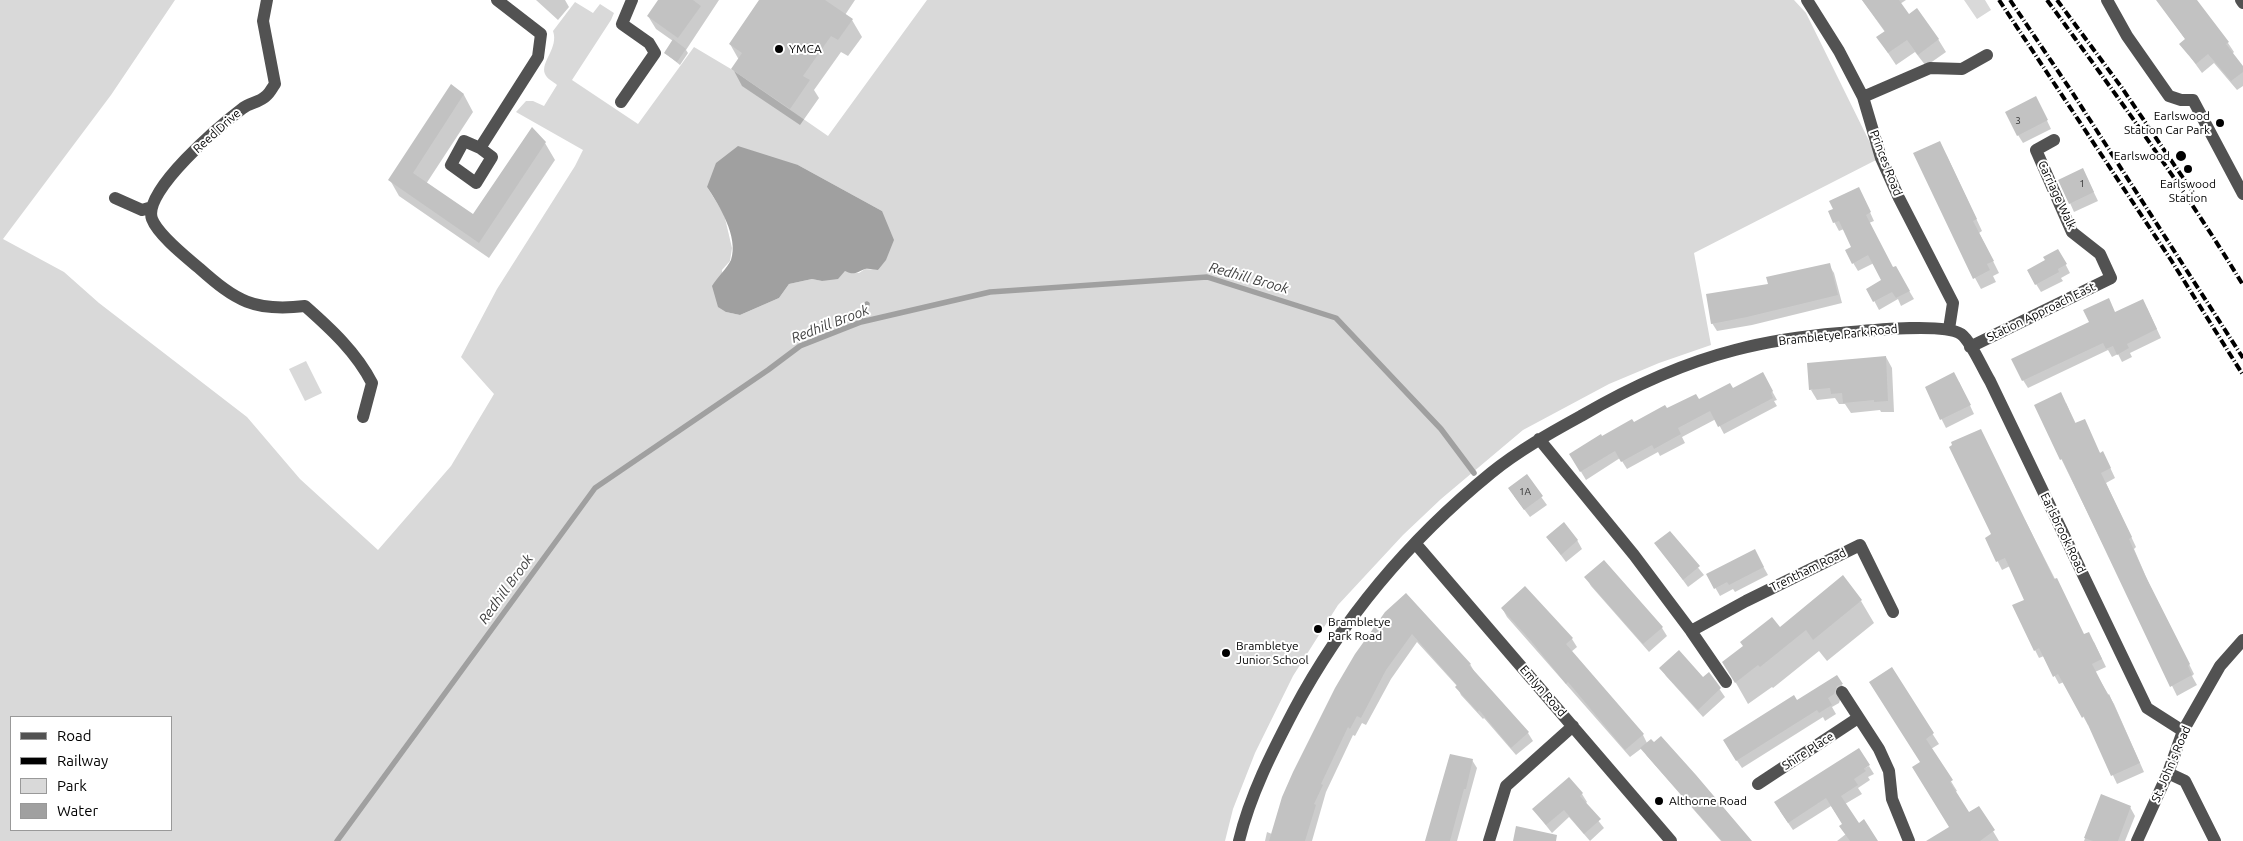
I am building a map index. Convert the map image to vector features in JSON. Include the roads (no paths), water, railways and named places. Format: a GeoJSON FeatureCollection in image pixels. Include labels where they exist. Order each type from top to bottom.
{"type":"FeatureCollection","features":[{"type":"Feature","properties":{"kind":"street","name":"Reed Drive"},"geometry":{"type":"LineString","coordinates":[[152,206],[157,193],[210,135],[245,106],[266,97],[275,84],[263,21],[267,0]]}},
{"type":"Feature","properties":{"kind":"street"},"geometry":{"type":"LineString","coordinates":[[480,148],[538,57],[541,34],[497,0]]}},
{"type":"Feature","properties":{"kind":"street"},"geometry":{"type":"LineString","coordinates":[[621,102],[655,53],[652,46],[622,24],[632,0]]}},
{"type":"Feature","properties":{"kind":"street","name":"Princes Road"},"geometry":{"type":"LineString","coordinates":[[1807,0],[1838,51],[1863,98],[1885,166],[1953,303],[1950,329]]}},
{"type":"Feature","properties":{"kind":"street"},"geometry":{"type":"LineString","coordinates":[[2107,0],[2127,36],[2169,96],[2181,100],[2194,100],[2243,194]]}},
{"type":"Feature","properties":{"kind":"street"},"geometry":{"type":"LineString","coordinates":[[1863,98],[1930,68],[1962,69],[1986,55]]}},
{"type":"Feature","properties":{"kind":"street","name":"Carriage Walk"},"geometry":{"type":"LineString","coordinates":[[2054,140],[2036,150],[2072,232],[2100,254],[2111,278]]}},
{"type":"Feature","properties":{"kind":"street"},"geometry":{"type":"LineString","coordinates":[[115,198],[142,210],[152,206],[152,218],[160,230],[181,252],[214,281],[248,304],[267,308],[304,306],[331,329],[362,363],[372,383],[363,417]]}},
{"type":"Feature","properties":{"kind":"street","name":"Station Approach East"},"geometry":{"type":"LineString","coordinates":[[1970,347],[2111,278]]}},
{"type":"Feature","properties":{"kind":"street","name":"Brambletye Park Road"},"geometry":{"type":"LineString","coordinates":[[1239,841],[1244,819],[1264,770],[1313,674],[1365,599],[1414,542],[1492,472],[1539,440],[1614,397],[1668,372],[1734,350],[1791,338],[1877,329],[1950,329]]}},
{"type":"Feature","properties":{"kind":"street","name":"Earlsbrook Road"},"geometry":{"type":"LineString","coordinates":[[1950,329],[1962,335],[1990,381],[2147,708],[2183,731]]}},
{"type":"Feature","properties":{"kind":"street"},"geometry":{"type":"LineString","coordinates":[[1539,440],[1634,555],[1692,631],[1726,682]]}},
{"type":"Feature","properties":{"kind":"street","name":"Emlyn Road"},"geometry":{"type":"LineString","coordinates":[[1414,542],[1671,841]]}},
{"type":"Feature","properties":{"kind":"street","name":"Trentham Road"},"geometry":{"type":"LineString","coordinates":[[1692,631],[1746,600],[1860,545],[1893,612]]}},
{"type":"Feature","properties":{"kind":"street","name":"St. John's Road"},"geometry":{"type":"LineString","coordinates":[[2137,841],[2168,773],[2183,731],[2220,666],[2243,640]]}},
{"type":"Feature","properties":{"kind":"street"},"geometry":{"type":"LineString","coordinates":[[1842,692],[1879,749],[1889,771],[1892,799],[1909,841]]}},
{"type":"Feature","properties":{"kind":"street","name":"Shire Place"},"geometry":{"type":"LineString","coordinates":[[1758,784],[1858,718]]}},
{"type":"Feature","properties":{"kind":"street"},"geometry":{"type":"LineString","coordinates":[[1488,841],[1506,786],[1573,726]]}},
{"type":"Feature","properties":{"kind":"street"},"geometry":{"type":"LineString","coordinates":[[2168,773],[2185,781],[2215,841]]}},
{"type":"Feature","properties":{"kind":"water"},"geometry":{"type":"Polygon","coordinates":[[[738,146],[798,165],[882,211],[894,240],[886,260],[878,270],[867,269],[853,273],[845,271],[838,279],[822,281],[812,279],[789,284],[779,298],[740,315],[726,312],[718,307],[712,286],[731,260],[733,251],[730,232],[726,222],[707,187],[716,163],[738,146]]]}},
{"type":"Feature","properties":{"kind":"waterway","name":"Redhill Brook"},"geometry":{"type":"LineString","coordinates":[[337,841],[595,488],[768,370],[800,346],[861,322],[990,292],[1207,277],[1336,318],[1441,429],[1474,473]]}},
{"type":"Feature","properties":{"kind":"waterway"},"geometry":{"type":"LineString","coordinates":[[861,322],[867,304]]}},
{"type":"Feature","properties":{"kind":"railway"},"geometry":{"type":"LineString","coordinates":[[1999,0],[2171,260],[2243,375]]}},
{"type":"Feature","properties":{"kind":"railway"},"geometry":{"type":"LineString","coordinates":[[2010,0],[2070,89],[2243,358]]}},
{"type":"Feature","properties":{"kind":"railway"},"geometry":{"type":"LineString","coordinates":[[2047,0],[2173,176],[2243,285]]}},
{"type":"Feature","properties":{"kind":"railway"},"geometry":{"type":"LineString","coordinates":[[2057,0],[2122,88],[2194,194]]}},
{"type":"Feature","properties":{"kind":"place","name":"YMCA"},"geometry":{"type":"Point","coordinates":[779,49]}},
{"type":"Feature","properties":{"kind":"place","name":"Earlswood Station Car Park"},"geometry":{"type":"Point","coordinates":[2220,123]}},
{"type":"Feature","properties":{"kind":"place","name":"Earlswood"},"geometry":{"type":"Point","coordinates":[2181,156]}},
{"type":"Feature","properties":{"kind":"place","name":"Earlswood Station"},"geometry":{"type":"Point","coordinates":[2188,169]}},
{"type":"Feature","properties":{"kind":"place","name":"Brambletye Park Road"},"geometry":{"type":"Point","coordinates":[1318,629]}},
{"type":"Feature","properties":{"kind":"place","name":"Brambletye Junior School"},"geometry":{"type":"Point","coordinates":[1226,653]}},
{"type":"Feature","properties":{"kind":"place","name":"Althorne Road"},"geometry":{"type":"Point","coordinates":[1659,801]}}]}
